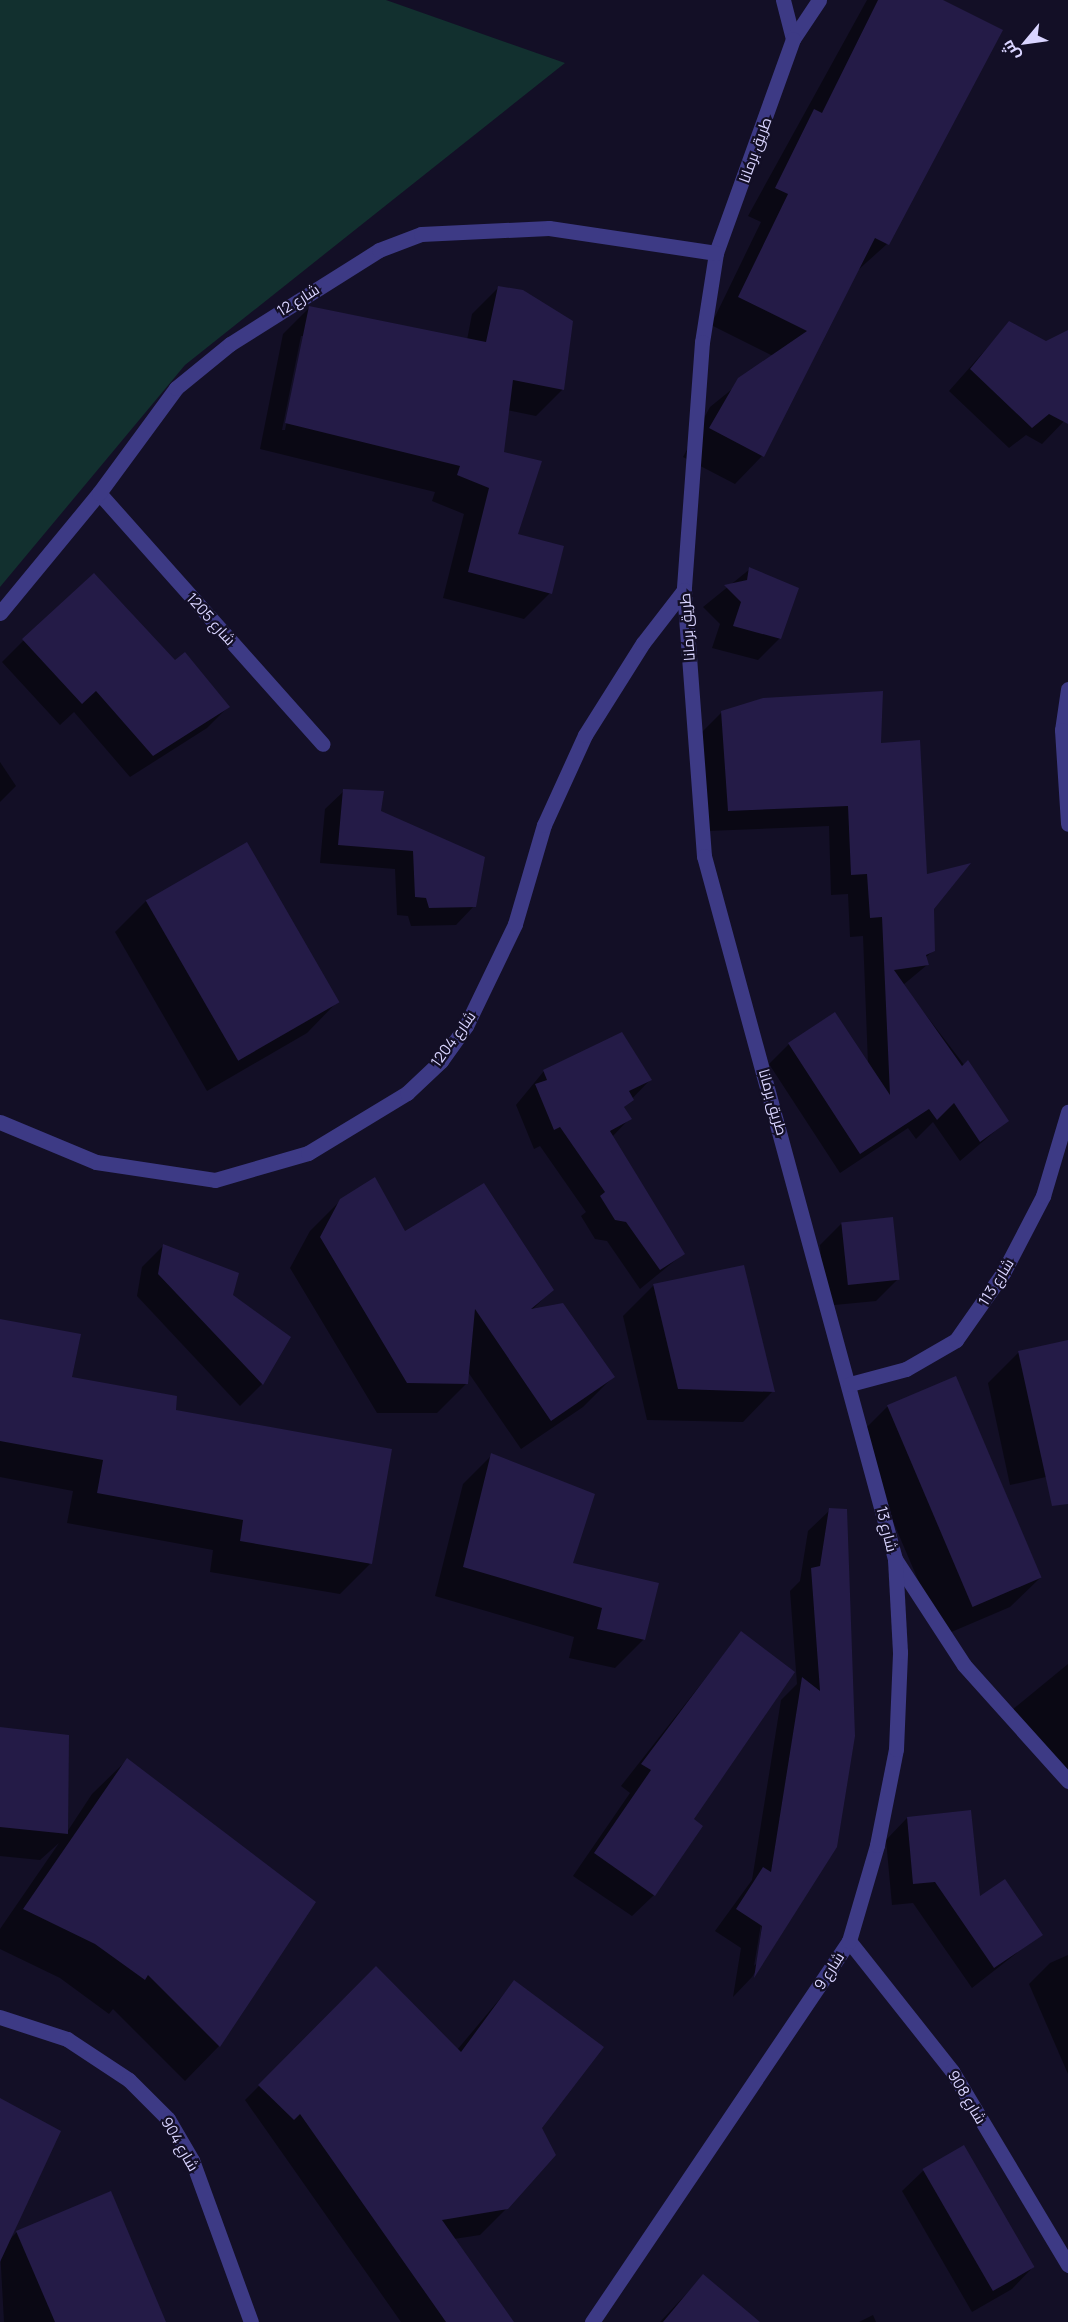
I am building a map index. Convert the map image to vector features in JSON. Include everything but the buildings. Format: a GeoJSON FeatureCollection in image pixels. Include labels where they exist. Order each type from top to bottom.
{"type":"FeatureCollection","features":[{"type":"Feature","properties":{"kind":"street"},"geometry":{"type":"LineString","coordinates":[[783,0],[793,39]]}},
{"type":"Feature","properties":{"kind":"street","name":"طريق برمانا"},"geometry":{"type":"LineString","coordinates":[[818,1260],[724,944],[704,856],[684,591],[702,342],[716,253],[793,39],[819,0]]}},
{"type":"Feature","properties":{"kind":"street","name":"شارع 12"},"geometry":{"type":"LineString","coordinates":[[0,614],[99,494],[176,388],[230,344],[379,250],[421,234],[549,228],[716,253]]}},
{"type":"Feature","properties":{"kind":"street","name":"شارع 1205"},"geometry":{"type":"LineString","coordinates":[[99,494],[323,744]]}},
{"type":"Feature","properties":{"kind":"street","name":"شارع 1204"},"geometry":{"type":"LineString","coordinates":[[1,1123],[96,1162],[215,1180],[308,1153],[407,1093],[441,1061],[466,1026],[515,924],[544,825],[585,735],[642,643],[684,591]]}},
{"type":"Feature","properties":{"kind":"street"},"geometry":{"type":"LineString","coordinates":[[1068,689],[1062,730],[1068,824]]}},
{"type":"Feature","properties":{"kind":"street","name":"شارع 113"},"geometry":{"type":"LineString","coordinates":[[850,1384],[906,1369],[956,1340],[1003,1273],[1043,1196],[1068,1112]]}},
{"type":"Feature","properties":{"kind":"street","name":"شارع 13"},"geometry":{"type":"LineString","coordinates":[[818,1260],[895,1559],[964,1665],[1068,1781]]}},
{"type":"Feature","properties":{"kind":"street","name":"شارع 9"},"geometry":{"type":"LineString","coordinates":[[592,2322],[849,1941],[877,1845],[896,1749],[900,1652],[895,1559]]}},
{"type":"Feature","properties":{"kind":"street","name":"شارع 908"},"geometry":{"type":"LineString","coordinates":[[849,1941],[952,2071],[1068,2265]]}},
{"type":"Feature","properties":{"kind":"street","name":"شارع 904"},"geometry":{"type":"LineString","coordinates":[[0,2017],[67,2039],[129,2080],[168,2120],[192,2160],[251,2322]]}},
{"type":"Feature","properties":{"kind":"green space"},"geometry":{"type":"Polygon","coordinates":[[[0,0],[386,0],[565,63],[185,365],[0,587],[0,0]]]}}]}
